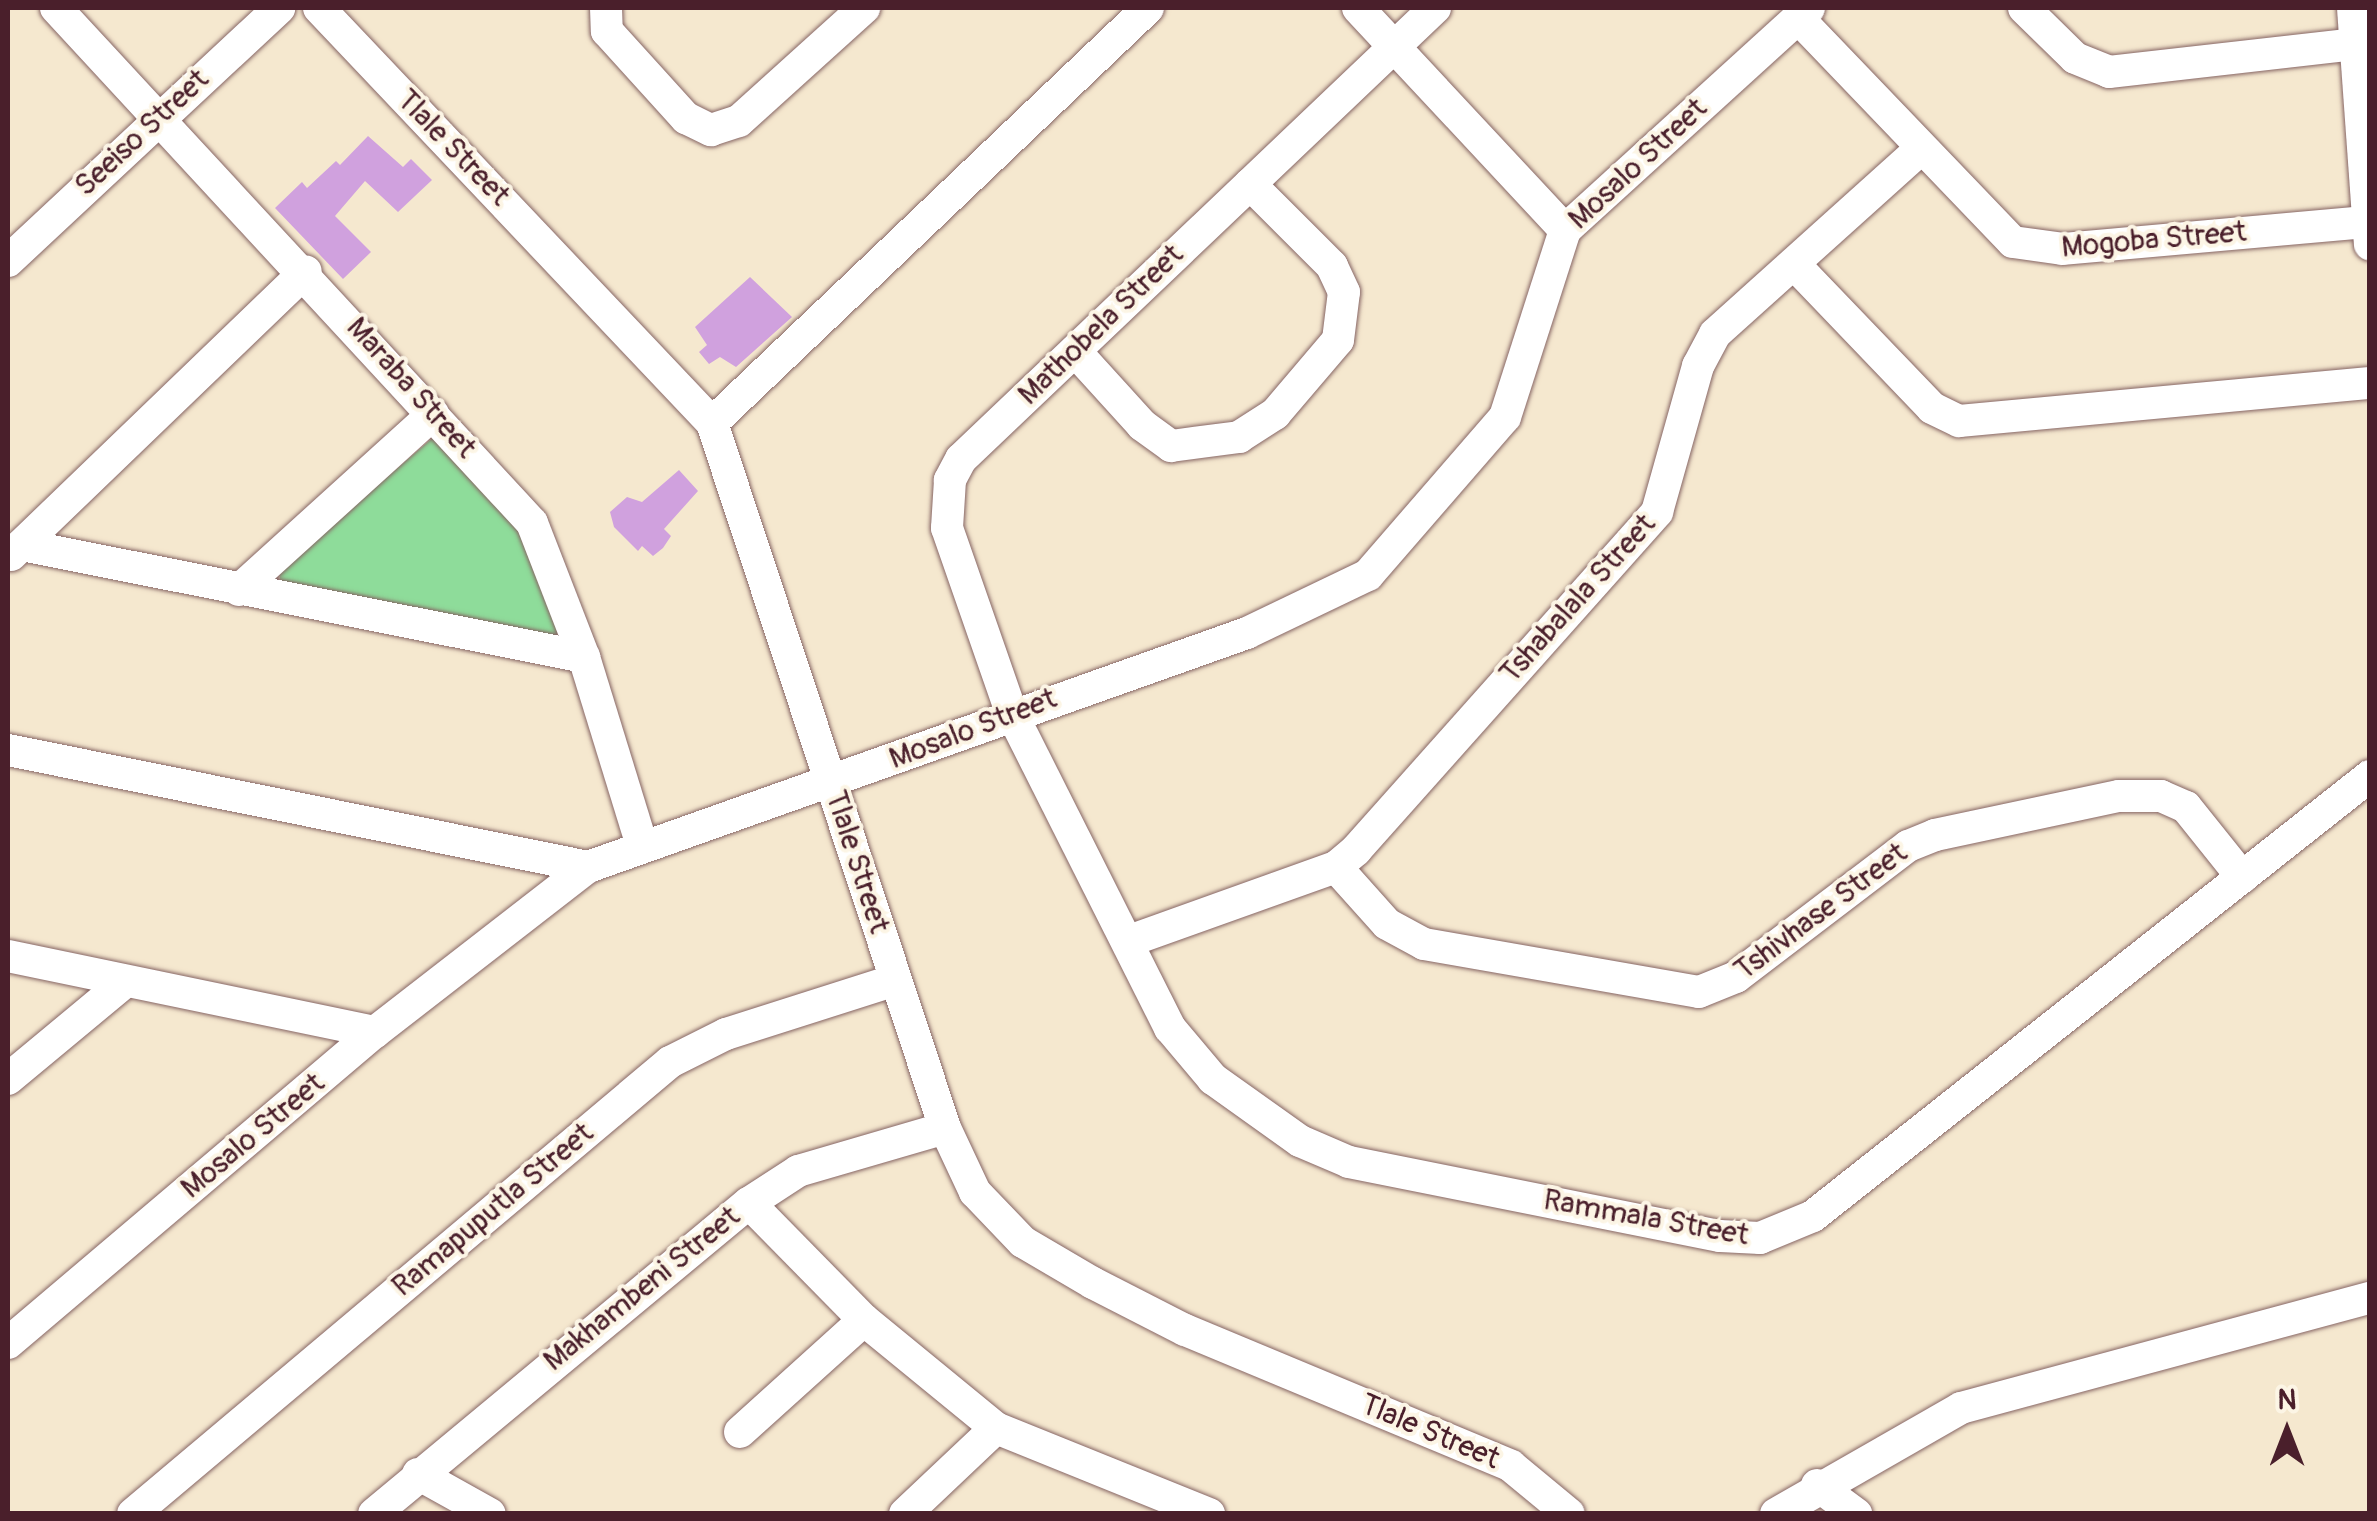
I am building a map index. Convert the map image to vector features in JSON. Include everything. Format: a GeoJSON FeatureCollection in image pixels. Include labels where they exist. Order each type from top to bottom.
{"type":"FeatureCollection","features":[{"type":"Feature","properties":{"kind":"street","name":"Maraba Street"},"geometry":{"type":"LineString","coordinates":[[56,8],[306,271],[532,522],[584,658],[642,842]]}},
{"type":"Feature","properties":{"kind":"street","name":"Seeiso Street"},"geometry":{"type":"LineString","coordinates":[[8,261],[279,8]]}},
{"type":"Feature","properties":{"kind":"street","name":"Tlale Street"},"geometry":{"type":"LineString","coordinates":[[319,8],[712,423],[895,980],[946,1128],[975,1192],[1023,1242],[1185,1330],[1511,1466],[1569,1514]]}},
{"type":"Feature","properties":{"kind":"street"},"geometry":{"type":"LineString","coordinates":[[607,19],[686,118],[711,130],[740,121],[864,8]]}},
{"type":"Feature","properties":{"kind":"street"},"geometry":{"type":"LineString","coordinates":[[712,423],[1148,8]]}},
{"type":"Feature","properties":{"kind":"street"},"geometry":{"type":"LineString","coordinates":[[1358,8],[1565,230]]}},
{"type":"Feature","properties":{"kind":"street","name":"Mathobela Street"},"geometry":{"type":"LineString","coordinates":[[1011,712],[947,528],[945,502],[961,459],[1436,8]]}},
{"type":"Feature","properties":{"kind":"street"},"geometry":{"type":"LineString","coordinates":[[2024,8],[2075,58],[2109,72],[2354,44]]}},
{"type":"Feature","properties":{"kind":"street"},"geometry":{"type":"LineString","coordinates":[[2353,8],[2368,233]]}},
{"type":"Feature","properties":{"kind":"street","name":"Mogoba Street"},"geometry":{"type":"LineString","coordinates":[[1803,12],[1919,150],[1997,229],[2036,248],[2368,233]]}},
{"type":"Feature","properties":{"kind":"street","name":"Mosalo Street"},"geometry":{"type":"LineString","coordinates":[[8,1343],[376,1032],[588,866],[642,842],[831,782],[1011,712],[1248,633],[1368,575],[1505,417],[1565,230],[1803,12]]}},
{"type":"Feature","properties":{"kind":"street","name":"Tshabalala Street"},"geometry":{"type":"LineString","coordinates":[[1128,941],[1336,867],[1644,530],[1666,492],[1706,346],[1919,150]]}},
{"type":"Feature","properties":{"kind":"street"},"geometry":{"type":"LineString","coordinates":[[1075,351],[1142,425],[1171,446],[1239,437],[1275,414],[1338,340],[1344,292],[1332,266],[1250,184]]}},
{"type":"Feature","properties":{"kind":"street"},"geometry":{"type":"LineString","coordinates":[[1794,264],[1932,408],[1959,422],[2370,383]]}},
{"type":"Feature","properties":{"kind":"street"},"geometry":{"type":"LineString","coordinates":[[15,552],[306,271]]}},
{"type":"Feature","properties":{"kind":"street"},"geometry":{"type":"LineString","coordinates":[[239,590],[433,414]]}},
{"type":"Feature","properties":{"kind":"street"},"geometry":{"type":"LineString","coordinates":[[15,552],[239,590],[584,658]]}},
{"type":"Feature","properties":{"kind":"street","name":"Rammala Street"},"geometry":{"type":"LineString","coordinates":[[1011,712],[1194,1062],[1315,1149],[1349,1162],[1720,1236],[1760,1238],[1814,1216],[2370,776]]}},
{"type":"Feature","properties":{"kind":"street"},"geometry":{"type":"LineString","coordinates":[[8,750],[588,866]]}},
{"type":"Feature","properties":{"kind":"street","name":"Tshivhase Street"},"geometry":{"type":"LineString","coordinates":[[1336,867],[1387,924],[1424,944],[1700,992],[1736,977],[1908,846],[1934,834],[2120,796],[2161,796],[2186,807],[2242,877]]}},
{"type":"Feature","properties":{"kind":"street"},"geometry":{"type":"LineString","coordinates":[[8,956],[376,1032]]}},
{"type":"Feature","properties":{"kind":"street","name":"Ramapuputla Street"},"geometry":{"type":"LineString","coordinates":[[133,1514],[670,1062],[726,1034],[895,980]]}},
{"type":"Feature","properties":{"kind":"street"},"geometry":{"type":"LineString","coordinates":[[8,1080],[126,981]]}},
{"type":"Feature","properties":{"kind":"street","name":"Makhambeni Street"},"geometry":{"type":"LineString","coordinates":[[374,1514],[749,1202],[798,1171],[946,1128]]}},
{"type":"Feature","properties":{"kind":"street"},"geometry":{"type":"LineString","coordinates":[[749,1202],[864,1320],[996,1428],[1209,1514]]}},
{"type":"Feature","properties":{"kind":"street"},"geometry":{"type":"LineString","coordinates":[[1776,1514],[1817,1485],[1961,1408],[2370,1298]]}},
{"type":"Feature","properties":{"kind":"street"},"geometry":{"type":"LineString","coordinates":[[740,1432],[864,1320]]}},
{"type":"Feature","properties":{"kind":"street"},"geometry":{"type":"LineString","coordinates":[[905,1514],[996,1428]]}},
{"type":"Feature","properties":{"kind":"street"},"geometry":{"type":"LineString","coordinates":[[418,1474],[490,1514]]}},
{"type":"Feature","properties":{"kind":"street"},"geometry":{"type":"LineString","coordinates":[[1817,1485],[1856,1514]]}},
{"type":"Feature","properties":{"kind":"green space"},"geometry":{"type":"Polygon","coordinates":[[[436,435],[535,541],[562,641],[281,587],[279,570],[436,435]]]}},
{"type":"Feature","properties":{"kind":"building"},"geometry":{"type":"Polygon","coordinates":[[[368,136],[403,167],[411,159],[432,180],[398,212],[365,181],[335,216],[371,252],[343,279],[275,208],[302,182],[307,188],[336,161],[340,165],[368,136]]]}},
{"type":"Feature","properties":{"kind":"building"},"geometry":{"type":"Polygon","coordinates":[[[750,277],[792,317],[736,367],[720,357],[709,364],[699,352],[707,345],[695,327],[750,277]]]}},
{"type":"Feature","properties":{"kind":"building"},"geometry":{"type":"Polygon","coordinates":[[[679,470],[698,491],[664,529],[671,536],[663,548],[653,556],[642,546],[638,551],[614,527],[610,512],[627,497],[642,502],[679,470]]]}}]}
